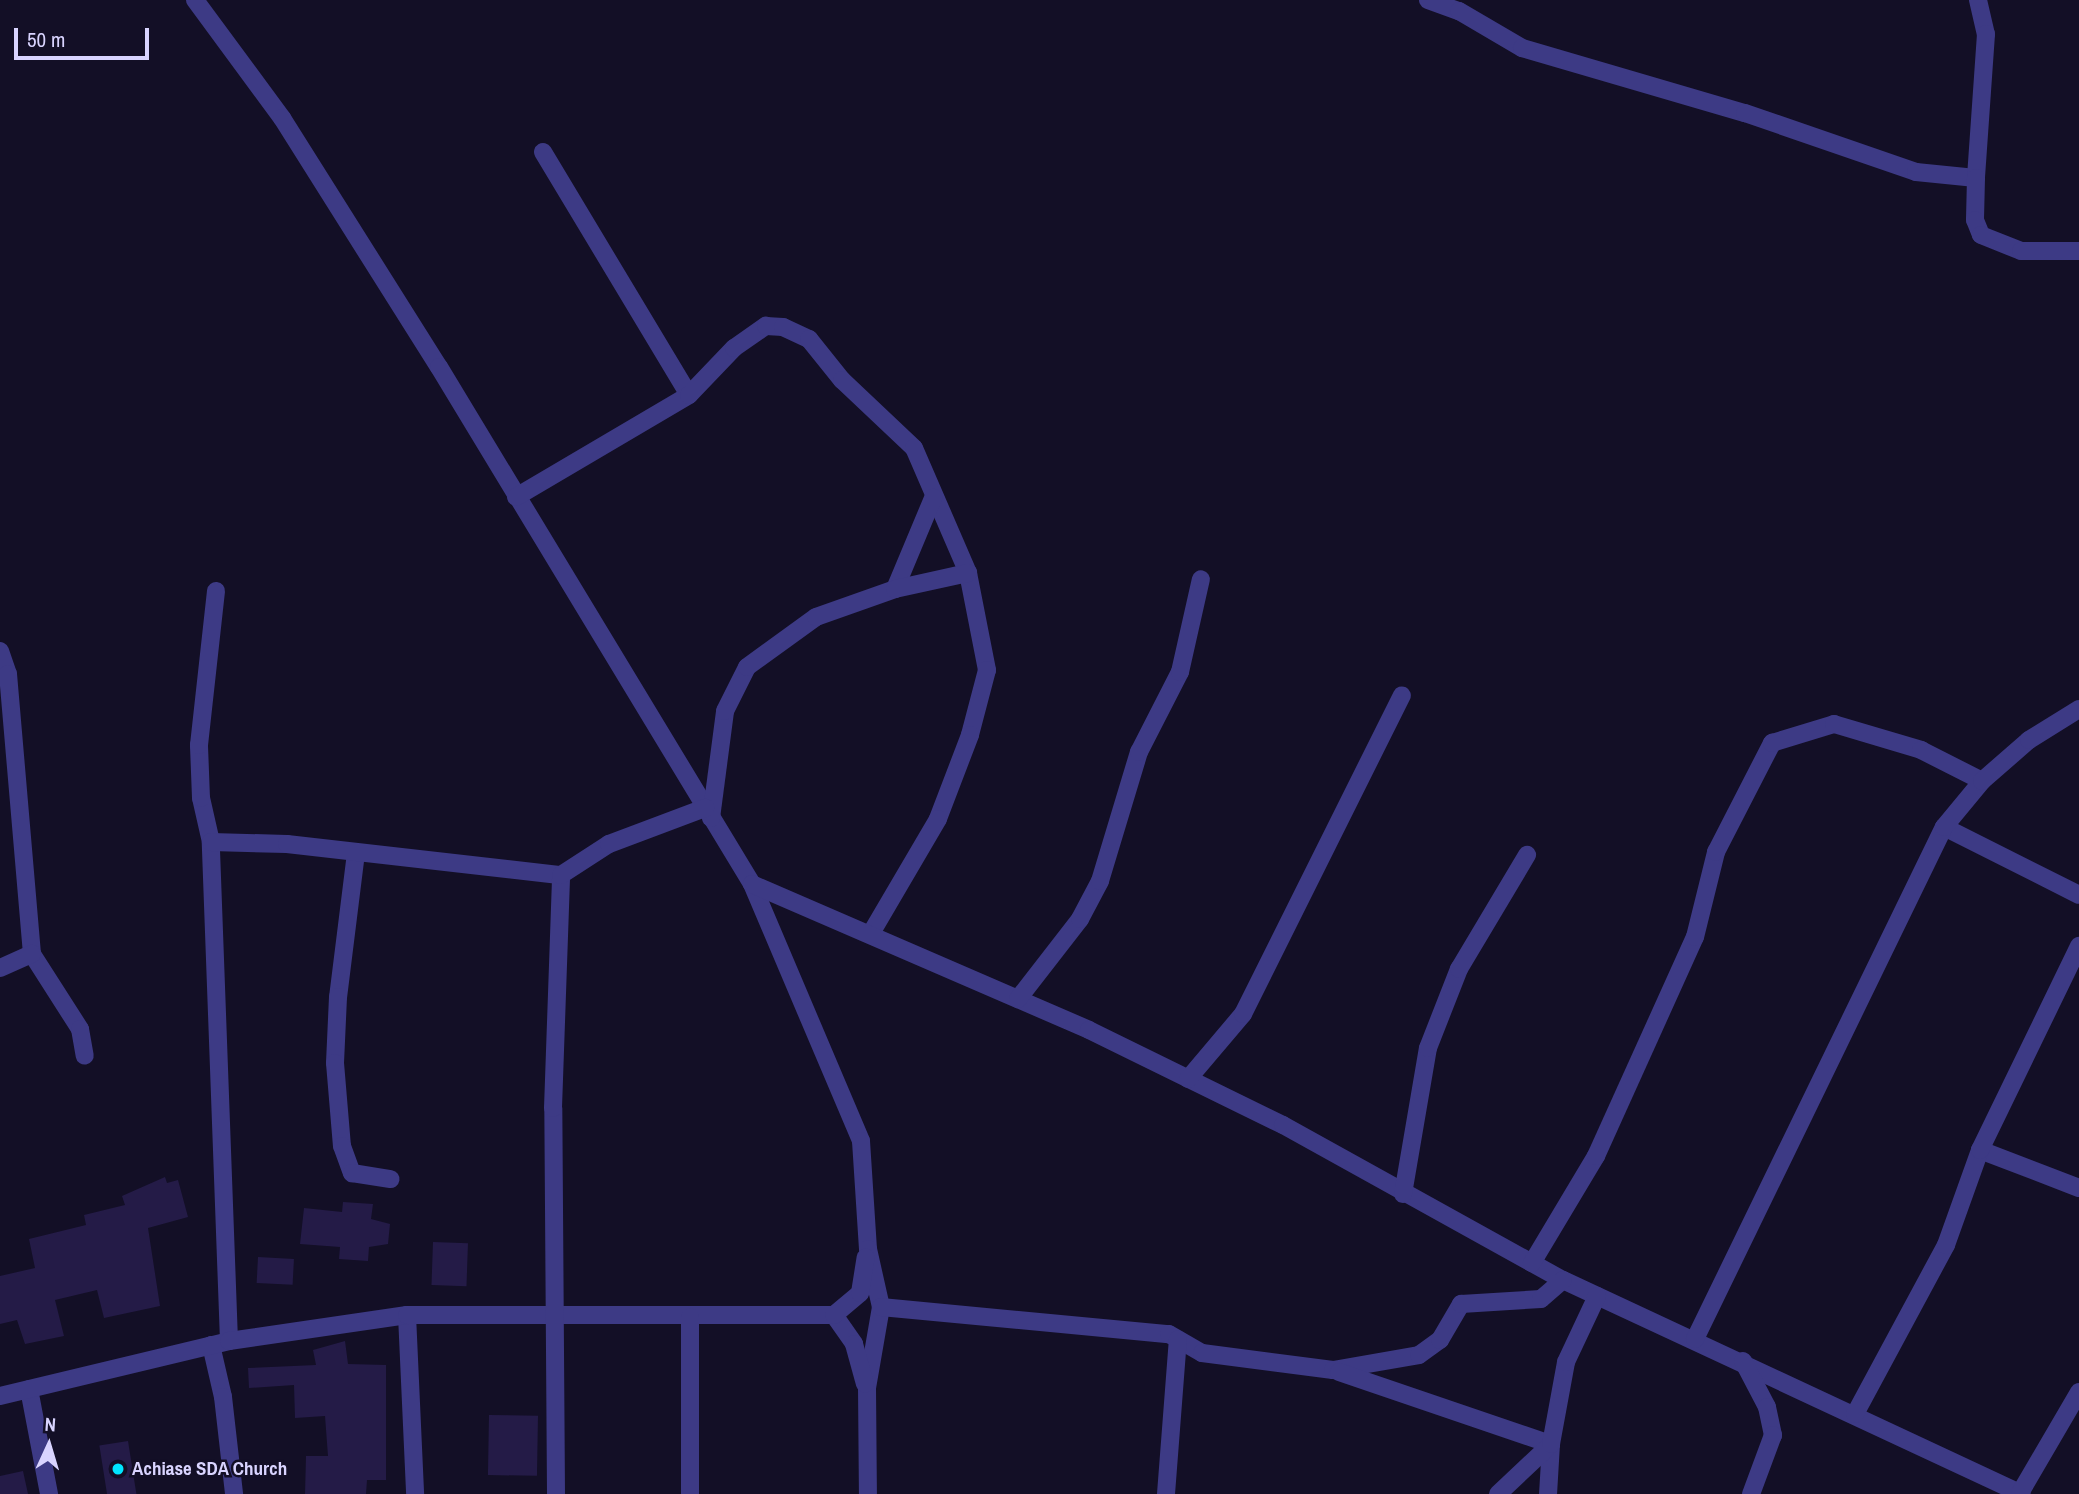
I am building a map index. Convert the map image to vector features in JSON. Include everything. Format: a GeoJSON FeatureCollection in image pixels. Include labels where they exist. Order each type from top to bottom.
{"type":"FeatureCollection","features":[{"type":"Feature","properties":{"kind":"street"},"geometry":{"type":"LineString","coordinates":[[195,0],[282,118],[635,684],[708,813],[752,884],[861,1141],[868,1249],[881,1307],[867,1388],[868,1494]]}},
{"type":"Feature","properties":{"kind":"street"},"geometry":{"type":"LineString","coordinates":[[1428,0],[1459,11],[1522,48],[1745,113],[1916,172],[1976,178]]}},
{"type":"Feature","properties":{"kind":"street"},"geometry":{"type":"LineString","coordinates":[[1978,0],[1986,34],[1976,178],[1975,220],[1981,235],[2021,251],[2079,251]]}},
{"type":"Feature","properties":{"kind":"street"},"geometry":{"type":"LineString","coordinates":[[543,152],[689,396]]}},
{"type":"Feature","properties":{"kind":"street"},"geometry":{"type":"LineString","coordinates":[[516,497],[689,396],[734,348],[766,326],[783,327],[809,339],[842,380],[906,439],[924,468],[933,498],[968,573],[987,670],[970,735],[938,819],[870,935]]}},
{"type":"Feature","properties":{"kind":"street"},"geometry":{"type":"LineString","coordinates":[[895,589],[933,498]]}},
{"type":"Feature","properties":{"kind":"street"},"geometry":{"type":"LineString","coordinates":[[708,813],[725,711],[747,667],[817,617],[895,589],[968,573]]}},
{"type":"Feature","properties":{"kind":"street"},"geometry":{"type":"LineString","coordinates":[[1018,999],[1080,919],[1100,881],[1139,752],[1180,672],[1202,579]]}},
{"type":"Feature","properties":{"kind":"street"},"geometry":{"type":"LineString","coordinates":[[216,591],[199,745],[201,798],[211,842],[229,1341]]}},
{"type":"Feature","properties":{"kind":"street"},"geometry":{"type":"LineString","coordinates":[[0,651],[8,674],[32,954],[80,1029],[85,1056]]}},
{"type":"Feature","properties":{"kind":"street"},"geometry":{"type":"LineString","coordinates":[[1188,1079],[1243,1014],[1402,695]]}},
{"type":"Feature","properties":{"kind":"street"},"geometry":{"type":"LineString","coordinates":[[1695,1339],[1944,827],[1982,781],[2029,740],[2079,709]]}},
{"type":"Feature","properties":{"kind":"street"},"geometry":{"type":"LineString","coordinates":[[1532,1263],[1596,1156],[1695,937],[1716,852],[1772,743],[1834,724],[1922,750],[1982,781]]}},
{"type":"Feature","properties":{"kind":"street"},"geometry":{"type":"LineString","coordinates":[[211,842],[356,853],[561,875],[609,844],[708,813]]}},
{"type":"Feature","properties":{"kind":"street"},"geometry":{"type":"LineString","coordinates":[[1944,827],[2079,895]]}},
{"type":"Feature","properties":{"kind":"street"},"geometry":{"type":"LineString","coordinates":[[356,853],[336,1050],[342,1146],[352,1173],[391,1179]]}},
{"type":"Feature","properties":{"kind":"street"},"geometry":{"type":"LineString","coordinates":[[1403,1194],[1428,1048],[1459,969],[1527,855]]}},
{"type":"Feature","properties":{"kind":"street"},"geometry":{"type":"LineString","coordinates":[[556,1494],[553,1108],[561,875]]}},
{"type":"Feature","properties":{"kind":"street"},"geometry":{"type":"LineString","coordinates":[[752,884],[1018,999],[1188,1079],[1563,1280],[1743,1361],[2021,1493],[2079,1392]]}},
{"type":"Feature","properties":{"kind":"street"},"geometry":{"type":"LineString","coordinates":[[1855,1414],[1946,1245],[1980,1150],[2079,946]]}},
{"type":"Feature","properties":{"kind":"street"},"geometry":{"type":"LineString","coordinates":[[0,968],[32,954]]}},
{"type":"Feature","properties":{"kind":"street"},"geometry":{"type":"LineString","coordinates":[[1980,1150],[2079,1188]]}},
{"type":"Feature","properties":{"kind":"street"},"geometry":{"type":"LineString","coordinates":[[0,1396],[229,1341],[408,1315],[556,1319],[834,1315],[860,1293],[868,1249]]}},
{"type":"Feature","properties":{"kind":"street"},"geometry":{"type":"LineString","coordinates":[[1333,1370],[1419,1354],[1440,1340],[1461,1304],[1541,1299],[1563,1280]]}},
{"type":"Feature","properties":{"kind":"street"},"geometry":{"type":"LineString","coordinates":[[1548,1494],[1551,1444],[1566,1362],[1597,1296]]}},
{"type":"Feature","properties":{"kind":"street"},"geometry":{"type":"LineString","coordinates":[[881,1307],[1178,1339],[1202,1353],[1333,1370],[1551,1444]]}},
{"type":"Feature","properties":{"kind":"street"},"geometry":{"type":"LineString","coordinates":[[408,1315],[415,1494]]}},
{"type":"Feature","properties":{"kind":"street"},"geometry":{"type":"LineString","coordinates":[[834,1315],[854,1344],[867,1388]]}},
{"type":"Feature","properties":{"kind":"street"},"geometry":{"type":"LineString","coordinates":[[690,1317],[690,1494]]}},
{"type":"Feature","properties":{"kind":"street"},"geometry":{"type":"LineString","coordinates":[[1166,1494],[1178,1339]]}},
{"type":"Feature","properties":{"kind":"street"},"geometry":{"type":"LineString","coordinates":[[211,1345],[234,1494]]}},
{"type":"Feature","properties":{"kind":"street"},"geometry":{"type":"LineString","coordinates":[[1743,1361],[1767,1407],[1773,1435],[1751,1494]]}},
{"type":"Feature","properties":{"kind":"street"},"geometry":{"type":"LineString","coordinates":[[29,1389],[50,1494]]}},
{"type":"Feature","properties":{"kind":"street"},"geometry":{"type":"LineString","coordinates":[[1498,1494],[1551,1444]]}},
{"type":"Feature","properties":{"kind":"building"},"geometry":{"type":"Polygon","coordinates":[[[165,1177],[167,1183],[178,1180],[188,1217],[148,1228],[160,1306],[104,1318],[97,1290],[55,1300],[64,1336],[25,1344],[17,1320],[0,1324],[0,1276],[35,1268],[29,1239],[86,1225],[84,1215],[125,1205],[122,1196],[165,1177]]]}},
{"type":"Feature","properties":{"kind":"building"},"geometry":{"type":"Polygon","coordinates":[[[343,1202],[373,1204],[371,1219],[390,1224],[388,1244],[369,1247],[368,1261],[339,1259],[340,1247],[300,1244],[304,1208],[342,1212],[343,1202]]]}},
{"type":"Feature","properties":{"kind":"building"},"geometry":{"type":"Polygon","coordinates":[[[433,1242],[468,1243],[466,1286],[431,1285],[433,1242]]]}},
{"type":"Feature","properties":{"kind":"building"},"geometry":{"type":"Polygon","coordinates":[[[258,1257],[294,1259],[293,1285],[257,1283],[258,1257]]]}},
{"type":"Feature","properties":{"kind":"building"},"geometry":{"type":"Polygon","coordinates":[[[345,1341],[348,1364],[386,1365],[386,1480],[367,1480],[366,1494],[305,1494],[306,1456],[328,1456],[325,1416],[295,1418],[294,1385],[249,1388],[248,1368],[316,1365],[313,1350],[345,1341]]]}},
{"type":"Feature","properties":{"kind":"building"},"geometry":{"type":"Polygon","coordinates":[[[489,1415],[538,1416],[537,1476],[488,1475],[489,1415]]]}},
{"type":"Feature","properties":{"kind":"building","name":"Achiase SDA Church"},"geometry":{"type":"Polygon","coordinates":[[[128,1441],[136,1494],[107,1494],[99,1446],[128,1441]]]}},
{"type":"Feature","properties":{"kind":"building"},"geometry":{"type":"Polygon","coordinates":[[[23,1471],[28,1494],[0,1494],[0,1476],[23,1471]]]}},
{"type":"Feature","properties":{"kind":"place","name":"Achiase SDA Church"},"geometry":{"type":"Point","coordinates":[118,1469]}}]}
